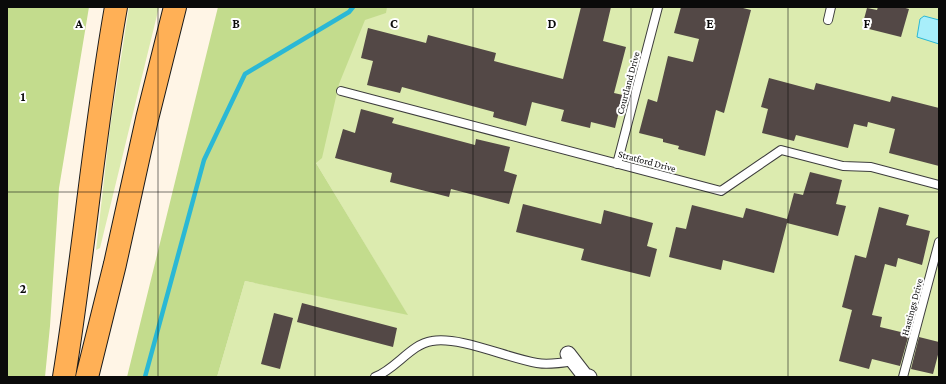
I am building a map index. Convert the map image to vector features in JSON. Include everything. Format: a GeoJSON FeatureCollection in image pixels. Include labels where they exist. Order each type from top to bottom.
{"type":"FeatureCollection","features":[{"type":"Feature","properties":{"kind":"main road"},"geometry":{"type":"LineString","coordinates":[[64,377],[77,296],[100,103],[116,7]]}},
{"type":"Feature","properties":{"kind":"main road"},"geometry":{"type":"LineString","coordinates":[[87,377],[115,264],[147,119],[175,7]]}},
{"type":"Feature","properties":{"kind":"street"},"geometry":{"type":"LineString","coordinates":[[571,357],[587,377]]}},
{"type":"Feature","properties":{"kind":"lane","name":"Courtland Drive"},"geometry":{"type":"LineString","coordinates":[[617,164],[658,7]]}},
{"type":"Feature","properties":{"kind":"lane"},"geometry":{"type":"LineString","coordinates":[[828,20],[831,7]]}},
{"type":"Feature","properties":{"kind":"lane","name":"Stratford Drive"},"geometry":{"type":"LineString","coordinates":[[342,91],[721,191],[781,150],[843,166],[871,167],[939,185]]}},
{"type":"Feature","properties":{"kind":"lane","name":"Hastings Drive"},"geometry":{"type":"LineString","coordinates":[[903,377],[939,242]]}},
{"type":"Feature","properties":{"kind":"lane"},"geometry":{"type":"LineString","coordinates":[[375,377],[383,374],[421,344],[431,341],[450,341],[538,363],[555,364],[571,357]]}},
{"type":"Feature","properties":{"kind":"green space"},"geometry":{"type":"Polygon","coordinates":[[[7,7],[89,7],[59,188],[50,326],[45,377],[7,377],[7,7]]]}},
{"type":"Feature","properties":{"kind":"green space"},"geometry":{"type":"Polygon","coordinates":[[[129,7],[159,7],[100,248],[96,250],[110,128],[129,7]]]}},
{"type":"Feature","properties":{"kind":"green space"},"geometry":{"type":"Polygon","coordinates":[[[218,7],[387,7],[386,13],[365,20],[339,84],[322,158],[316,163],[408,315],[245,281],[217,377],[127,377],[218,7]]]}},
{"type":"Feature","properties":{"kind":"green space"},"geometry":{"type":"Polygon","coordinates":[[[311,7],[939,7],[939,377],[217,377],[245,281],[407,314],[269,85],[311,7]]]}},
{"type":"Feature","properties":{"kind":"water"},"geometry":{"type":"Polygon","coordinates":[[[924,16],[939,20],[939,44],[917,37],[920,19],[924,16]]]}},
{"type":"Feature","properties":{"kind":"building"},"geometry":{"type":"Polygon","coordinates":[[[581,7],[611,7],[603,41],[626,47],[614,93],[623,95],[615,128],[591,122],[590,128],[561,121],[564,110],[532,102],[526,126],[493,117],[494,112],[402,87],[400,93],[367,85],[373,61],[361,58],[368,28],[426,43],[428,35],[496,53],[494,61],[563,79],[581,7]]]}},
{"type":"Feature","properties":{"kind":"building"},"geometry":{"type":"Polygon","coordinates":[[[681,7],[739,7],[751,10],[724,113],[716,110],[705,156],[678,149],[679,146],[663,142],[663,139],[639,133],[648,99],[657,102],[668,56],[693,62],[699,39],[674,33],[681,7]]]}},
{"type":"Feature","properties":{"kind":"building"},"geometry":{"type":"Polygon","coordinates":[[[878,7],[902,7],[909,9],[901,37],[869,29],[871,21],[864,19],[867,8],[877,10],[878,7]]]}},
{"type":"Feature","properties":{"kind":"building"},"geometry":{"type":"Polygon","coordinates":[[[769,78],[814,90],[816,83],[890,102],[892,96],[939,108],[939,166],[889,153],[895,129],[868,122],[867,127],[854,124],[848,148],[796,135],[794,141],[762,133],[768,109],[761,107],[769,78]]]}},
{"type":"Feature","properties":{"kind":"building"},"geometry":{"type":"Polygon","coordinates":[[[361,109],[394,118],[392,123],[475,145],[476,139],[510,147],[504,171],[517,175],[509,204],[451,189],[449,197],[390,182],[392,173],[335,158],[343,129],[355,133],[361,109]]]}},
{"type":"Feature","properties":{"kind":"building"},"geometry":{"type":"Polygon","coordinates":[[[810,172],[842,180],[836,204],[846,206],[838,236],[787,223],[774,273],[723,260],[721,270],[669,257],[676,227],[686,229],[692,205],[743,218],[746,208],[787,219],[794,193],[803,195],[810,172]]]}},
{"type":"Feature","properties":{"kind":"building"},"geometry":{"type":"Polygon","coordinates":[[[523,204],[601,224],[604,210],[653,223],[647,246],[657,249],[650,277],[581,260],[584,249],[516,232],[523,204]]]}},
{"type":"Feature","properties":{"kind":"building"},"geometry":{"type":"Polygon","coordinates":[[[879,207],[909,215],[906,225],[930,231],[922,265],[898,258],[896,267],[885,264],[872,315],[882,317],[880,327],[909,334],[900,366],[872,359],[869,369],[839,361],[852,310],[842,307],[855,255],[866,258],[879,207]]]}},
{"type":"Feature","properties":{"kind":"building"},"geometry":{"type":"Polygon","coordinates":[[[302,303],[397,328],[393,347],[297,322],[302,303]]]}},
{"type":"Feature","properties":{"kind":"building"},"geometry":{"type":"Polygon","coordinates":[[[274,313],[293,318],[280,369],[261,364],[274,313]]]}},
{"type":"Feature","properties":{"kind":"building"},"geometry":{"type":"Polygon","coordinates":[[[919,337],[939,342],[939,351],[933,374],[911,369],[919,337]]]}},
{"type":"Feature","properties":{"kind":"waterway"},"geometry":{"type":"LineString","coordinates":[[145,377],[204,160],[245,74],[349,12],[353,7]]}}]}
